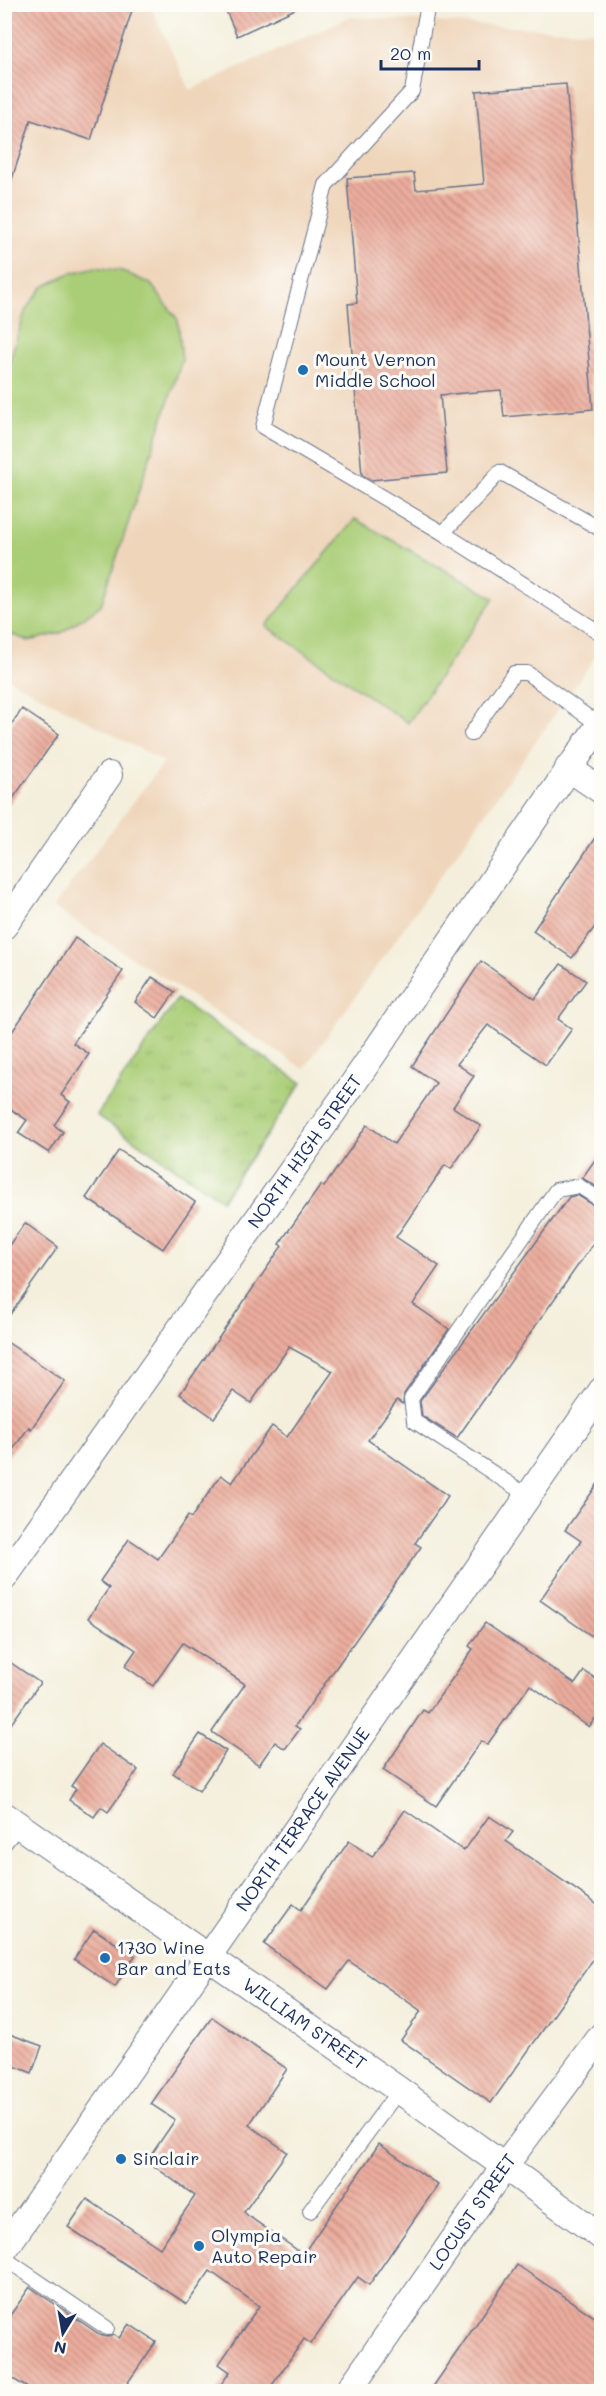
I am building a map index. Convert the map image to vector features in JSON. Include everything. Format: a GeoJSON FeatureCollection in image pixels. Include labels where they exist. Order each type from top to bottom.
{"type":"FeatureCollection","features":[{"type":"Feature","properties":{"kind":"street","name":"NORTH HIGH STREET"},"geometry":{"type":"LineString","coordinates":[[4,1578],[348,1091],[600,723]]}},
{"type":"Feature","properties":{"kind":"street"},"geometry":{"type":"LineString","coordinates":[[568,768],[602,791]]}},
{"type":"Feature","properties":{"kind":"street"},"geometry":{"type":"LineString","coordinates":[[4,926],[109,775]]}},
{"type":"Feature","properties":{"kind":"street","name":"NORTH TERRACE AVENUE"},"geometry":{"type":"LineString","coordinates":[[4,2250],[602,1390]]}},
{"type":"Feature","properties":{"kind":"street","name":"WILLIAM STREET"},"geometry":{"type":"LineString","coordinates":[[9,1828],[207,1957],[399,2090],[602,2237]]}},
{"type":"Feature","properties":{"kind":"street","name":"LOCUST STREET"},"geometry":{"type":"LineString","coordinates":[[348,2391],[504,2167],[602,2035]]}},
{"type":"Feature","properties":{"kind":"lane"},"geometry":{"type":"LineString","coordinates":[[428,4],[412,91],[326,185],[263,427],[443,533],[602,634]]}},
{"type":"Feature","properties":{"kind":"lane"},"geometry":{"type":"LineString","coordinates":[[443,533],[500,472],[602,530]]}},
{"type":"Feature","properties":{"kind":"lane"},"geometry":{"type":"LineString","coordinates":[[471,734],[514,673],[528,672],[600,723]]}},
{"type":"Feature","properties":{"kind":"lane"},"geometry":{"type":"LineString","coordinates":[[528,1496],[414,1421],[411,1398],[556,1190],[579,1186],[602,1201]]}},
{"type":"Feature","properties":{"kind":"lane"},"geometry":{"type":"LineString","coordinates":[[309,2211],[399,2090]]}},
{"type":"Feature","properties":{"kind":"lane"},"geometry":{"type":"LineString","coordinates":[[4,2258],[107,2328]]}},
{"type":"Feature","properties":{"kind":"shaded area","name":"Mount Vernon Middle School"},"geometry":{"type":"Polygon","coordinates":[[[4,5],[150,5],[190,90],[350,17],[601,32],[601,649],[304,1069],[53,907],[164,762],[5,677],[4,5]]]}},
{"type":"Feature","properties":{"kind":"green space"},"geometry":{"type":"Polygon","coordinates":[[[96,267],[122,271],[151,284],[178,320],[182,360],[101,605],[61,633],[29,641],[5,632],[5,375],[26,309],[43,287],[68,274],[96,267]]]}},
{"type":"Feature","properties":{"kind":"green space"},"geometry":{"type":"Polygon","coordinates":[[[355,519],[494,598],[408,723],[266,626],[355,519]]]}},
{"type":"Feature","properties":{"kind":"green space"},"geometry":{"type":"Polygon","coordinates":[[[177,999],[302,1083],[222,1200],[97,1115],[177,999]]]}},
{"type":"Feature","properties":{"kind":"building"},"geometry":{"type":"Polygon","coordinates":[[[4,4],[134,4],[91,140],[31,120],[10,185],[4,185],[4,4]]]}},
{"type":"Feature","properties":{"kind":"building"},"geometry":{"type":"Polygon","coordinates":[[[223,4],[306,4],[237,36],[223,4]]]}},
{"type":"Feature","properties":{"kind":"building"},"geometry":{"type":"Polygon","coordinates":[[[566,84],[593,409],[504,417],[501,390],[440,395],[447,473],[371,480],[362,475],[348,304],[357,303],[347,178],[414,173],[416,190],[484,184],[476,91],[566,84]]]}},
{"type":"Feature","properties":{"kind":"building"},"geometry":{"type":"Polygon","coordinates":[[[22,709],[59,734],[4,811],[4,735],[22,709]]]}},
{"type":"Feature","properties":{"kind":"building"},"geometry":{"type":"Polygon","coordinates":[[[602,827],[602,917],[572,958],[533,931],[602,827]]]}},
{"type":"Feature","properties":{"kind":"building"},"geometry":{"type":"Polygon","coordinates":[[[75,938],[123,971],[73,1043],[89,1054],[61,1095],[70,1102],[54,1125],[63,1132],[49,1153],[18,1133],[27,1120],[4,1105],[4,1044],[75,938]]]}},
{"type":"Feature","properties":{"kind":"building"},"geometry":{"type":"Polygon","coordinates":[[[481,961],[535,999],[561,964],[586,981],[558,1019],[572,1029],[546,1065],[488,1025],[457,1064],[474,1076],[453,1107],[481,1126],[451,1169],[445,1165],[396,1237],[439,1266],[413,1304],[449,1329],[404,1394],[403,1404],[397,1400],[368,1440],[448,1496],[415,1543],[421,1547],[295,1726],[300,1729],[285,1749],[275,1742],[259,1765],[212,1732],[245,1684],[183,1643],[153,1686],[125,1666],[136,1650],[88,1618],[109,1588],[100,1581],[129,1539],[158,1559],[188,1516],[191,1518],[221,1475],[232,1483],[272,1426],[287,1437],[333,1371],[289,1347],[251,1403],[233,1391],[214,1418],[180,1394],[282,1246],[279,1244],[321,1185],[324,1187],[367,1125],[394,1144],[436,1083],[412,1066],[481,961]]]}},
{"type":"Feature","properties":{"kind":"building"},"geometry":{"type":"Polygon","coordinates":[[[152,977],[175,992],[157,1018],[135,1002],[152,977]]]}},
{"type":"Feature","properties":{"kind":"building"},"geometry":{"type":"Polygon","coordinates":[[[119,1150],[195,1202],[163,1249],[86,1198],[119,1150]]]}},
{"type":"Feature","properties":{"kind":"building"},"geometry":{"type":"Polygon","coordinates":[[[602,1150],[602,1190],[582,1178],[602,1150]]]}},
{"type":"Feature","properties":{"kind":"building"},"geometry":{"type":"Polygon","coordinates":[[[577,1195],[602,1210],[602,1231],[457,1438],[422,1416],[420,1401],[569,1197],[577,1195]]]}},
{"type":"Feature","properties":{"kind":"building"},"geometry":{"type":"Polygon","coordinates":[[[25,1223],[58,1247],[4,1323],[4,1252],[25,1223]]]}},
{"type":"Feature","properties":{"kind":"building"},"geometry":{"type":"Polygon","coordinates":[[[4,1340],[65,1381],[4,1462],[4,1340]]]}},
{"type":"Feature","properties":{"kind":"building"},"geometry":{"type":"Polygon","coordinates":[[[602,1478],[602,1643],[540,1600],[581,1541],[565,1530],[602,1478]]]}},
{"type":"Feature","properties":{"kind":"building"},"geometry":{"type":"Polygon","coordinates":[[[485,1623],[575,1684],[584,1671],[602,1683],[602,1709],[589,1727],[530,1685],[487,1745],[481,1741],[436,1806],[383,1770],[423,1710],[428,1713],[473,1649],[469,1646],[485,1623]]]}},
{"type":"Feature","properties":{"kind":"building"},"geometry":{"type":"Polygon","coordinates":[[[4,1658],[40,1683],[4,1734],[4,1658]]]}},
{"type":"Feature","properties":{"kind":"building"},"geometry":{"type":"Polygon","coordinates":[[[200,1734],[226,1751],[199,1791],[173,1773],[200,1734]]]}},
{"type":"Feature","properties":{"kind":"building"},"geometry":{"type":"Polygon","coordinates":[[[100,1744],[138,1770],[108,1812],[101,1807],[94,1817],[69,1800],[76,1789],[71,1786],[100,1744]]]}},
{"type":"Feature","properties":{"kind":"building"},"geometry":{"type":"Polygon","coordinates":[[[405,1810],[464,1851],[489,1816],[513,1832],[506,1841],[602,1908],[602,1947],[491,2103],[401,2040],[421,2011],[349,1961],[328,1989],[264,1944],[293,1904],[301,1910],[349,1841],[372,1857],[405,1810]]]}},
{"type":"Feature","properties":{"kind":"building","name":"1730 Wine Bar and Eats"},"geometry":{"type":"Polygon","coordinates":[[[94,1929],[135,1956],[115,1987],[74,1959],[94,1929]]]}},
{"type":"Feature","properties":{"kind":"building"},"geometry":{"type":"Polygon","coordinates":[[[212,2017],[287,2069],[249,2125],[287,2152],[244,2212],[247,2215],[303,2254],[379,2144],[438,2185],[369,2285],[358,2277],[311,2344],[304,2339],[268,2391],[216,2391],[230,2372],[219,2364],[259,2306],[210,2271],[187,2304],[68,2227],[87,2199],[160,2248],[195,2196],[147,2161],[175,2120],[151,2104],[212,2017]]]}},
{"type":"Feature","properties":{"kind":"building"},"geometry":{"type":"Polygon","coordinates":[[[4,2032],[42,2046],[32,2073],[4,2062],[4,2032]]]}},
{"type":"Feature","properties":{"kind":"building"},"geometry":{"type":"Polygon","coordinates":[[[517,2265],[602,2322],[602,2391],[430,2391],[517,2265]]]}},
{"type":"Feature","properties":{"kind":"building"},"geometry":{"type":"Polygon","coordinates":[[[30,2287],[102,2336],[107,2337],[113,2334],[119,2338],[129,2324],[156,2342],[122,2391],[32,2391],[4,2373],[4,2324],[30,2287]]]}},
{"type":"Feature","properties":{"kind":"place","name":"Mount Vernon Middle School"},"geometry":{"type":"Point","coordinates":[303,370]}},
{"type":"Feature","properties":{"kind":"place","name":"1730 Wine Bar and Eats"},"geometry":{"type":"Point","coordinates":[105,1958]}},
{"type":"Feature","properties":{"kind":"place","name":"Sinclair"},"geometry":{"type":"Point","coordinates":[121,2159]}},
{"type":"Feature","properties":{"kind":"place","name":"Olympia Auto Repair"},"geometry":{"type":"Point","coordinates":[199,2246]}}]}
